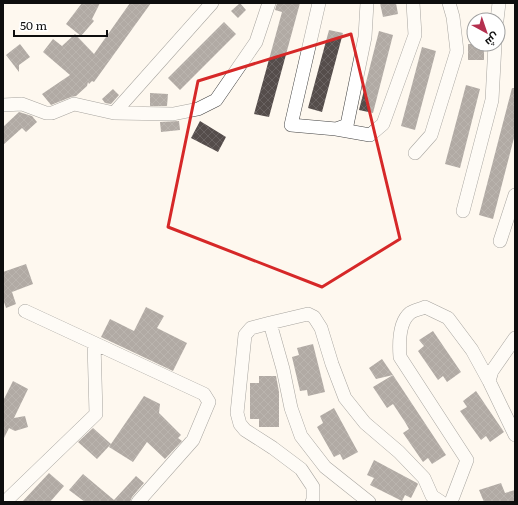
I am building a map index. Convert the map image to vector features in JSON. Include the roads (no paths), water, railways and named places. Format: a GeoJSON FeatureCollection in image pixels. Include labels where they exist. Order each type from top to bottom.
{"type":"FeatureCollection","features":[{"type":"Feature","properties":{"kind":"street"},"geometry":{"type":"LineString","coordinates":[[114,113],[212,3]]}},
{"type":"Feature","properties":{"kind":"street"},"geometry":{"type":"LineString","coordinates":[[3,105],[22,104],[46,113],[52,113],[74,104],[114,113],[173,114],[198,109],[216,100],[256,42],[269,3]]}},
{"type":"Feature","properties":{"kind":"street"},"geometry":{"type":"LineString","coordinates":[[319,3],[291,125],[336,129],[370,135],[383,124],[415,35],[412,3]]}},
{"type":"Feature","properties":{"kind":"street"},"geometry":{"type":"LineString","coordinates":[[336,129],[347,125],[365,37],[367,3]]}},
{"type":"Feature","properties":{"kind":"street"},"geometry":{"type":"LineString","coordinates":[[415,153],[431,135],[457,51],[453,17],[449,3]]}},
{"type":"Feature","properties":{"kind":"street"},"geometry":{"type":"LineString","coordinates":[[462,211],[492,100],[495,52]]}},
{"type":"Feature","properties":{"kind":"street"},"geometry":{"type":"LineString","coordinates":[[500,241],[515,195]]}},
{"type":"Feature","properties":{"kind":"street"},"geometry":{"type":"LineString","coordinates":[[450,502],[467,460],[400,357],[398,342],[403,324],[410,314],[425,307],[448,318],[472,350],[515,434]]}},
{"type":"Feature","properties":{"kind":"street"},"geometry":{"type":"LineString","coordinates":[[25,311],[204,394],[209,402],[193,440],[138,502]]}},
{"type":"Feature","properties":{"kind":"street"},"geometry":{"type":"LineString","coordinates":[[312,502],[314,500],[314,487],[301,469],[273,448],[245,430],[240,424],[237,413],[244,334],[251,328],[308,314],[314,317],[321,328],[332,364],[345,398],[365,423],[399,452],[424,478],[432,496],[441,502]]}},
{"type":"Feature","properties":{"kind":"street"},"geometry":{"type":"LineString","coordinates":[[270,323],[292,408],[301,436],[325,467],[369,502]]}},
{"type":"Feature","properties":{"kind":"street"},"geometry":{"type":"LineString","coordinates":[[489,381],[492,371],[515,338]]}},
{"type":"Feature","properties":{"kind":"street"},"geometry":{"type":"LineString","coordinates":[[8,497],[96,414],[94,343]]}}]}
